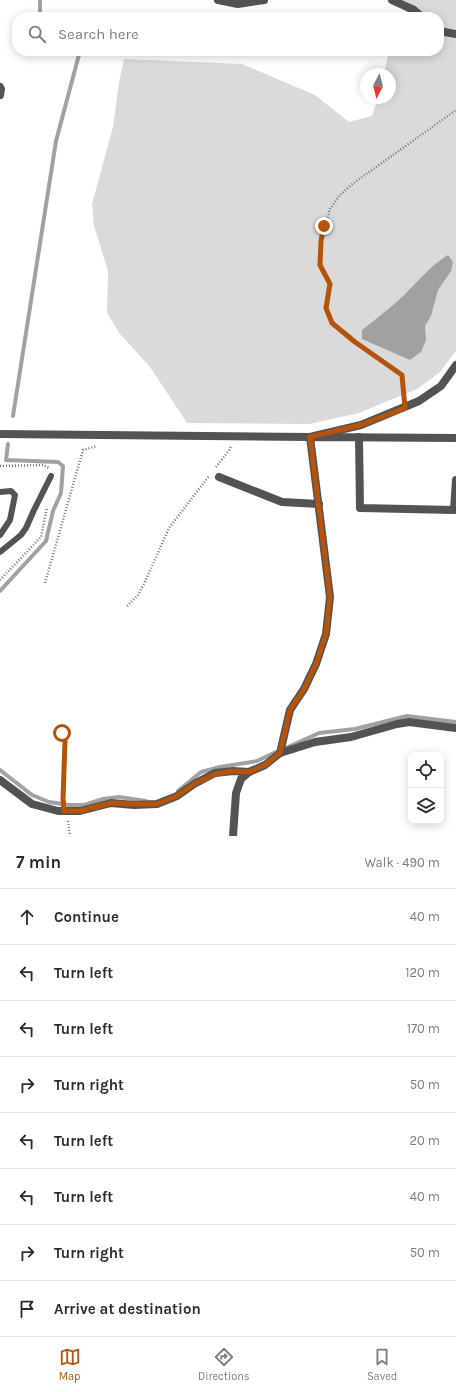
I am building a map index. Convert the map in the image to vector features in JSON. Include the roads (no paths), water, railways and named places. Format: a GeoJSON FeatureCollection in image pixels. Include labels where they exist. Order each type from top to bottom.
{"type":"FeatureCollection","features":[{"type":"Feature","properties":{"kind":"street"},"geometry":{"type":"LineString","coordinates":[[218,0],[238,4],[264,0]]}},
{"type":"Feature","properties":{"kind":"street"},"geometry":{"type":"LineString","coordinates":[[392,0],[416,12]]}},
{"type":"Feature","properties":{"kind":"street"},"geometry":{"type":"LineString","coordinates":[[444,32],[456,34]]}},
{"type":"Feature","properties":{"kind":"street"},"geometry":{"type":"LineString","coordinates":[[0,87],[0,95]]}},
{"type":"Feature","properties":{"kind":"street"},"geometry":{"type":"LineString","coordinates":[[310,437],[361,425],[405,408],[419,401],[441,386],[456,365]]}},
{"type":"Feature","properties":{"kind":"street"},"geometry":{"type":"LineString","coordinates":[[0,434],[456,438]]}},
{"type":"Feature","properties":{"kind":"street"},"geometry":{"type":"LineString","coordinates":[[280,753],[290,710],[304,689],[316,664],[326,634],[330,597],[310,437]]}},
{"type":"Feature","properties":{"kind":"street"},"geometry":{"type":"LineString","coordinates":[[359,437],[360,508],[454,510],[456,480]]}},
{"type":"Feature","properties":{"kind":"street"},"geometry":{"type":"LineString","coordinates":[[219,477],[282,502],[319,504]]}},
{"type":"Feature","properties":{"kind":"street"},"geometry":{"type":"LineString","coordinates":[[233,836],[236,793],[241,780],[249,772],[265,765],[280,753],[315,742],[351,737],[409,722],[456,728]]}},
{"type":"Feature","properties":{"kind":"street"},"geometry":{"type":"LineString","coordinates":[[0,780],[32,804],[58,811],[80,811],[111,803],[157,804],[177,796],[194,784],[216,774],[233,771],[249,772]]}},
{"type":"Feature","properties":{"kind":"lane"},"geometry":{"type":"LineString","coordinates":[[0,552],[21,535],[26,528],[36,504],[51,476]]}},
{"type":"Feature","properties":{"kind":"lane"},"geometry":{"type":"LineString","coordinates":[[0,492],[11,491],[15,495],[10,520],[0,535]]}},
{"type":"Feature","properties":{"kind":"waterway"},"geometry":{"type":"LineString","coordinates":[[40,0],[40,12]]}},
{"type":"Feature","properties":{"kind":"waterway"},"geometry":{"type":"LineString","coordinates":[[13,416],[56,141],[79,56]]}},
{"type":"Feature","properties":{"kind":"waterway"},"geometry":{"type":"LineString","coordinates":[[0,591],[46,541],[53,511],[61,493],[63,466],[58,462],[6,460],[8,444]]}},
{"type":"Feature","properties":{"kind":"waterway"},"geometry":{"type":"LineString","coordinates":[[286,748],[319,733],[355,729],[407,716],[456,722]]}},
{"type":"Feature","properties":{"kind":"waterway"},"geometry":{"type":"LineString","coordinates":[[178,791],[201,772],[220,767],[257,761],[276,752]]}},
{"type":"Feature","properties":{"kind":"waterway"},"geometry":{"type":"LineString","coordinates":[[0,770],[32,795],[49,802],[69,805],[84,805],[103,799],[119,797],[146,801]]}}]}
